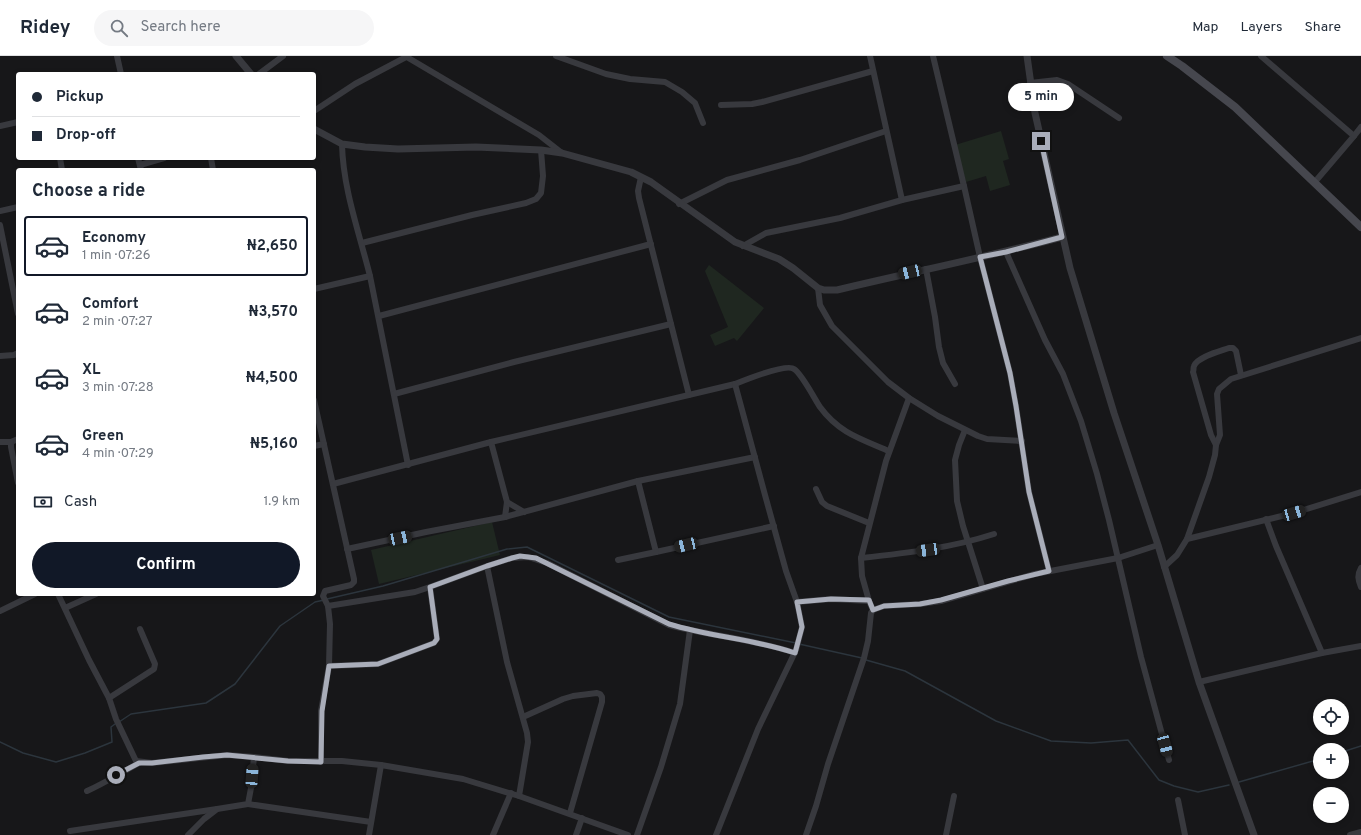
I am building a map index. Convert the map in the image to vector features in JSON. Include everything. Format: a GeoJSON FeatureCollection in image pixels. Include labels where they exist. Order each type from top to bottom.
{"type":"FeatureCollection","features":[{"type":"Feature","properties":{"kind":"main road"},"geometry":{"type":"LineString","coordinates":[[1167,56],[1234,107],[1361,227]]}},
{"type":"Feature","properties":{"kind":"street"},"geometry":{"type":"LineString","coordinates":[[117,56],[121,72]]}},
{"type":"Feature","properties":{"kind":"street"},"geometry":{"type":"LineString","coordinates":[[236,56],[249,72]]}},
{"type":"Feature","properties":{"kind":"street"},"geometry":{"type":"LineString","coordinates":[[262,72],[283,56]]}},
{"type":"Feature","properties":{"kind":"street"},"geometry":{"type":"LineString","coordinates":[[316,110],[355,84],[405,56],[539,135],[562,153]]}},
{"type":"Feature","properties":{"kind":"street"},"geometry":{"type":"LineString","coordinates":[[556,56],[606,74],[630,79],[664,82],[682,92],[695,103],[703,123]]}},
{"type":"Feature","properties":{"kind":"street"},"geometry":{"type":"LineString","coordinates":[[870,56],[902,200]]}},
{"type":"Feature","properties":{"kind":"street"},"geometry":{"type":"LineString","coordinates":[[933,56],[980,257],[1010,373],[1029,492],[1049,571]]}},
{"type":"Feature","properties":{"kind":"street"},"geometry":{"type":"LineString","coordinates":[[1027,56],[1036,120],[1062,237],[1107,392],[1158,545],[1199,682],[1254,835]]}},
{"type":"Feature","properties":{"kind":"street"},"geometry":{"type":"LineString","coordinates":[[1261,56],[1354,136]]}},
{"type":"Feature","properties":{"kind":"street"},"geometry":{"type":"LineString","coordinates":[[720,105],[752,104],[762,102],[873,71]]}},
{"type":"Feature","properties":{"kind":"street"},"geometry":{"type":"LineString","coordinates":[[1030,83],[1058,80],[1068,84],[1119,118]]}},
{"type":"Feature","properties":{"kind":"street"},"geometry":{"type":"LineString","coordinates":[[0,126],[16,122]]}},
{"type":"Feature","properties":{"kind":"street"},"geometry":{"type":"LineString","coordinates":[[1314,184],[1361,127]]}},
{"type":"Feature","properties":{"kind":"street"},"geometry":{"type":"LineString","coordinates":[[316,131],[342,144],[365,148],[391,149],[476,147],[541,150],[562,153],[631,172],[641,177],[736,242],[779,259],[818,288],[824,290],[837,290],[1006,252],[1062,237]]}},
{"type":"Feature","properties":{"kind":"street"},"geometry":{"type":"LineString","coordinates":[[679,204],[727,180],[800,160],[886,131]]}},
{"type":"Feature","properties":{"kind":"street"},"geometry":{"type":"LineString","coordinates":[[342,144],[344,171],[356,227],[362,243],[379,316],[408,465]]}},
{"type":"Feature","properties":{"kind":"street"},"geometry":{"type":"LineString","coordinates":[[362,243],[526,203],[536,199],[541,193],[543,176],[541,150]]}},
{"type":"Feature","properties":{"kind":"street"},"geometry":{"type":"LineString","coordinates":[[140,168],[159,160]]}},
{"type":"Feature","properties":{"kind":"street"},"geometry":{"type":"LineString","coordinates":[[641,177],[638,191],[639,198],[689,395]]}},
{"type":"Feature","properties":{"kind":"street"},"geometry":{"type":"LineString","coordinates":[[743,246],[766,233],[833,220],[902,200],[964,186]]}},
{"type":"Feature","properties":{"kind":"street"},"geometry":{"type":"LineString","coordinates":[[0,211],[16,207]]}},
{"type":"Feature","properties":{"kind":"street"},"geometry":{"type":"LineString","coordinates":[[0,225],[16,304]]}},
{"type":"Feature","properties":{"kind":"street"},"geometry":{"type":"LineString","coordinates":[[379,316],[651,244]]}},
{"type":"Feature","properties":{"kind":"street"},"geometry":{"type":"LineString","coordinates":[[1006,252],[1045,340],[1063,374],[1081,421],[1097,474],[1141,657],[1169,760]]}},
{"type":"Feature","properties":{"kind":"street"},"geometry":{"type":"LineString","coordinates":[[926,269],[939,347],[943,362],[955,384]]}},
{"type":"Feature","properties":{"kind":"street"},"geometry":{"type":"LineString","coordinates":[[316,289],[370,276]]}},
{"type":"Feature","properties":{"kind":"street"},"geometry":{"type":"LineString","coordinates":[[818,288],[820,305],[832,326],[888,382],[909,398],[938,416],[965,430],[987,439],[1022,441]]}},
{"type":"Feature","properties":{"kind":"street"},"geometry":{"type":"LineString","coordinates":[[394,394],[671,324]]}},
{"type":"Feature","properties":{"kind":"street"},"geometry":{"type":"LineString","coordinates":[[1164,567],[1177,555],[1187,539],[1209,477],[1216,445],[1220,435],[1217,394],[1223,384],[1241,375],[1361,338]]}},
{"type":"Feature","properties":{"kind":"street"},"geometry":{"type":"LineString","coordinates":[[1216,445],[1211,435],[1194,372],[1194,365],[1198,360],[1229,348],[1233,348],[1236,352],[1241,375]]}},
{"type":"Feature","properties":{"kind":"street"},"geometry":{"type":"LineString","coordinates":[[0,356],[16,354]]}},
{"type":"Feature","properties":{"kind":"street"},"geometry":{"type":"LineString","coordinates":[[333,484],[491,442],[735,384],[784,368],[794,369],[820,407],[837,426],[845,432],[889,451]]}},
{"type":"Feature","properties":{"kind":"street"},"geometry":{"type":"LineString","coordinates":[[716,835],[758,729],[799,642],[802,627],[797,602],[774,526],[735,384]]}},
{"type":"Feature","properties":{"kind":"street"},"geometry":{"type":"LineString","coordinates":[[806,835],[828,764],[864,658],[868,641],[871,613],[873,610],[862,576],[861,558],[889,451],[909,398]]}},
{"type":"Feature","properties":{"kind":"street"},"geometry":{"type":"LineString","coordinates":[[316,409],[354,579],[354,582],[351,585],[325,591],[325,601],[330,624],[329,666],[322,711],[321,762]]}},
{"type":"Feature","properties":{"kind":"street"},"geometry":{"type":"LineString","coordinates":[[965,430],[956,454],[955,474],[958,512],[983,589]]}},
{"type":"Feature","properties":{"kind":"street"},"geometry":{"type":"LineString","coordinates":[[0,442],[11,442],[16,440]]}},
{"type":"Feature","properties":{"kind":"street"},"geometry":{"type":"LineString","coordinates":[[11,442],[16,473]]}},
{"type":"Feature","properties":{"kind":"street"},"geometry":{"type":"LineString","coordinates":[[491,442],[507,502],[505,517]]}},
{"type":"Feature","properties":{"kind":"street"},"geometry":{"type":"LineString","coordinates":[[316,446],[324,444]]}},
{"type":"Feature","properties":{"kind":"street"},"geometry":{"type":"LineString","coordinates":[[347,549],[505,517],[638,481],[756,457]]}},
{"type":"Feature","properties":{"kind":"street"},"geometry":{"type":"LineString","coordinates":[[638,481],[656,552]]}},
{"type":"Feature","properties":{"kind":"street"},"geometry":{"type":"LineString","coordinates":[[816,489],[822,502],[827,506],[869,523]]}},
{"type":"Feature","properties":{"kind":"street"},"geometry":{"type":"LineString","coordinates":[[1187,539],[1294,513],[1361,492]]}},
{"type":"Feature","properties":{"kind":"street"},"geometry":{"type":"LineString","coordinates":[[507,502],[524,512]]}},
{"type":"Feature","properties":{"kind":"street"},"geometry":{"type":"LineString","coordinates":[[1266,519],[1322,653]]}},
{"type":"Feature","properties":{"kind":"street"},"geometry":{"type":"LineString","coordinates":[[618,560],[774,526]]}},
{"type":"Feature","properties":{"kind":"street"},"geometry":{"type":"LineString","coordinates":[[861,558],[928,550],[969,542],[994,534]]}},
{"type":"Feature","properties":{"kind":"street"},"geometry":{"type":"LineString","coordinates":[[873,610],[884,606],[920,604],[941,600],[1014,579],[1118,558],[1158,545]]}},
{"type":"Feature","properties":{"kind":"street"},"geometry":{"type":"LineString","coordinates":[[325,601],[415,592],[487,566],[520,556],[536,558],[648,615],[669,624],[690,630],[795,651]]}},
{"type":"Feature","properties":{"kind":"street"},"geometry":{"type":"LineString","coordinates":[[487,566],[507,662],[527,733],[528,742],[519,796]]}},
{"type":"Feature","properties":{"kind":"street"},"geometry":{"type":"LineString","coordinates":[[1361,568],[1358,573],[1358,578],[1361,587]]}},
{"type":"Feature","properties":{"kind":"street"},"geometry":{"type":"LineString","coordinates":[[329,666],[378,664],[435,642],[437,639],[430,587]]}},
{"type":"Feature","properties":{"kind":"street"},"geometry":{"type":"LineString","coordinates":[[0,611],[31,596]]}},
{"type":"Feature","properties":{"kind":"street"},"geometry":{"type":"LineString","coordinates":[[59,596],[89,660],[109,698],[133,758],[139,763]]}},
{"type":"Feature","properties":{"kind":"street"},"geometry":{"type":"LineString","coordinates":[[65,608],[92,596]]}},
{"type":"Feature","properties":{"kind":"street"},"geometry":{"type":"LineString","coordinates":[[797,602],[831,599],[869,600]]}},
{"type":"Feature","properties":{"kind":"street"},"geometry":{"type":"LineString","coordinates":[[109,698],[154,669],[155,664],[140,629]]}},
{"type":"Feature","properties":{"kind":"street"},"geometry":{"type":"LineString","coordinates":[[637,835],[661,767],[680,704],[690,630]]}},
{"type":"Feature","properties":{"kind":"street"},"geometry":{"type":"LineString","coordinates":[[1199,682],[1322,653],[1361,646]]}},
{"type":"Feature","properties":{"kind":"street"},"geometry":{"type":"LineString","coordinates":[[523,717],[573,696],[597,693],[602,697],[602,702],[570,814]]}},
{"type":"Feature","properties":{"kind":"street"},"geometry":{"type":"LineString","coordinates":[[87,791],[99,786],[139,763],[227,755],[288,761],[342,761],[381,765],[463,779],[511,793],[628,835]]}},
{"type":"Feature","properties":{"kind":"street"},"geometry":{"type":"LineString","coordinates":[[248,804],[254,757]]}},
{"type":"Feature","properties":{"kind":"street"},"geometry":{"type":"LineString","coordinates":[[369,835],[381,765]]}},
{"type":"Feature","properties":{"kind":"street"},"geometry":{"type":"LineString","coordinates":[[493,835],[511,793]]}},
{"type":"Feature","properties":{"kind":"street"},"geometry":{"type":"LineString","coordinates":[[946,835],[954,796]]}},
{"type":"Feature","properties":{"kind":"street"},"geometry":{"type":"LineString","coordinates":[[1178,800],[1185,835]]}},
{"type":"Feature","properties":{"kind":"street"},"geometry":{"type":"LineString","coordinates":[[70,831],[248,804],[371,822]]}},
{"type":"Feature","properties":{"kind":"street"},"geometry":{"type":"LineString","coordinates":[[188,835],[204,819],[217,809]]}},
{"type":"Feature","properties":{"kind":"street"},"geometry":{"type":"LineString","coordinates":[[576,835],[582,818]]}},
{"type":"Feature","properties":{"kind":"street"},"geometry":{"type":"LineString","coordinates":[[1350,835],[1361,832]]}},
{"type":"Feature","properties":{"kind":"shaded area"},"geometry":{"type":"Polygon","coordinates":[[[1001,131],[1009,159],[1003,161],[1010,185],[990,191],[986,176],[966,182],[955,145],[1001,131]]]}},
{"type":"Feature","properties":{"kind":"shaded area"},"geometry":{"type":"Polygon","coordinates":[[[709,265],[764,308],[737,341],[734,338],[715,346],[710,335],[728,327],[705,271],[709,265]]]}},
{"type":"Feature","properties":{"kind":"shaded area"},"geometry":{"type":"Polygon","coordinates":[[[492,522],[500,555],[379,584],[371,550],[492,522]]]}},
{"type":"Feature","properties":{"kind":"waterway"},"geometry":{"type":"LineString","coordinates":[[327,599],[383,586],[507,549],[527,547],[669,617],[796,643]]}},
{"type":"Feature","properties":{"kind":"waterway"},"geometry":{"type":"LineString","coordinates":[[119,722],[131,714],[206,703],[235,684],[280,626],[315,602],[324,600]]}},
{"type":"Feature","properties":{"kind":"waterway"},"geometry":{"type":"LineString","coordinates":[[799,644],[862,658]]}},
{"type":"Feature","properties":{"kind":"waterway"},"geometry":{"type":"LineString","coordinates":[[866,660],[905,671],[996,721],[1051,741],[1091,743],[1128,740],[1159,780],[1174,786],[1198,792],[1229,785]]}},
{"type":"Feature","properties":{"kind":"waterway"},"geometry":{"type":"LineString","coordinates":[[0,742],[23,753],[56,762],[85,753],[112,742],[111,727],[115,724]]}},
{"type":"Feature","properties":{"kind":"waterway"},"geometry":{"type":"LineString","coordinates":[[1349,750],[1361,746]]}},
{"type":"Feature","properties":{"kind":"waterway"},"geometry":{"type":"LineString","coordinates":[[1239,782],[1313,761]]}},
{"type":"Feature","properties":{"kind":"route"},"geometry":{"type":"LineString","coordinates":[[116,775],[139,763],[227,755],[288,761],[321,762],[322,711],[324,687],[329,666],[378,664],[434,643],[437,639],[430,587],[487,566],[520,556],[536,558],[547,563],[669,624],[690,630],[774,646],[795,653],[802,627],[797,602],[831,599],[869,600],[873,610],[884,606],[920,604],[941,600],[1049,571],[1029,492],[1010,373],[980,257],[1006,252],[1062,237],[1041,141]]}}]}
